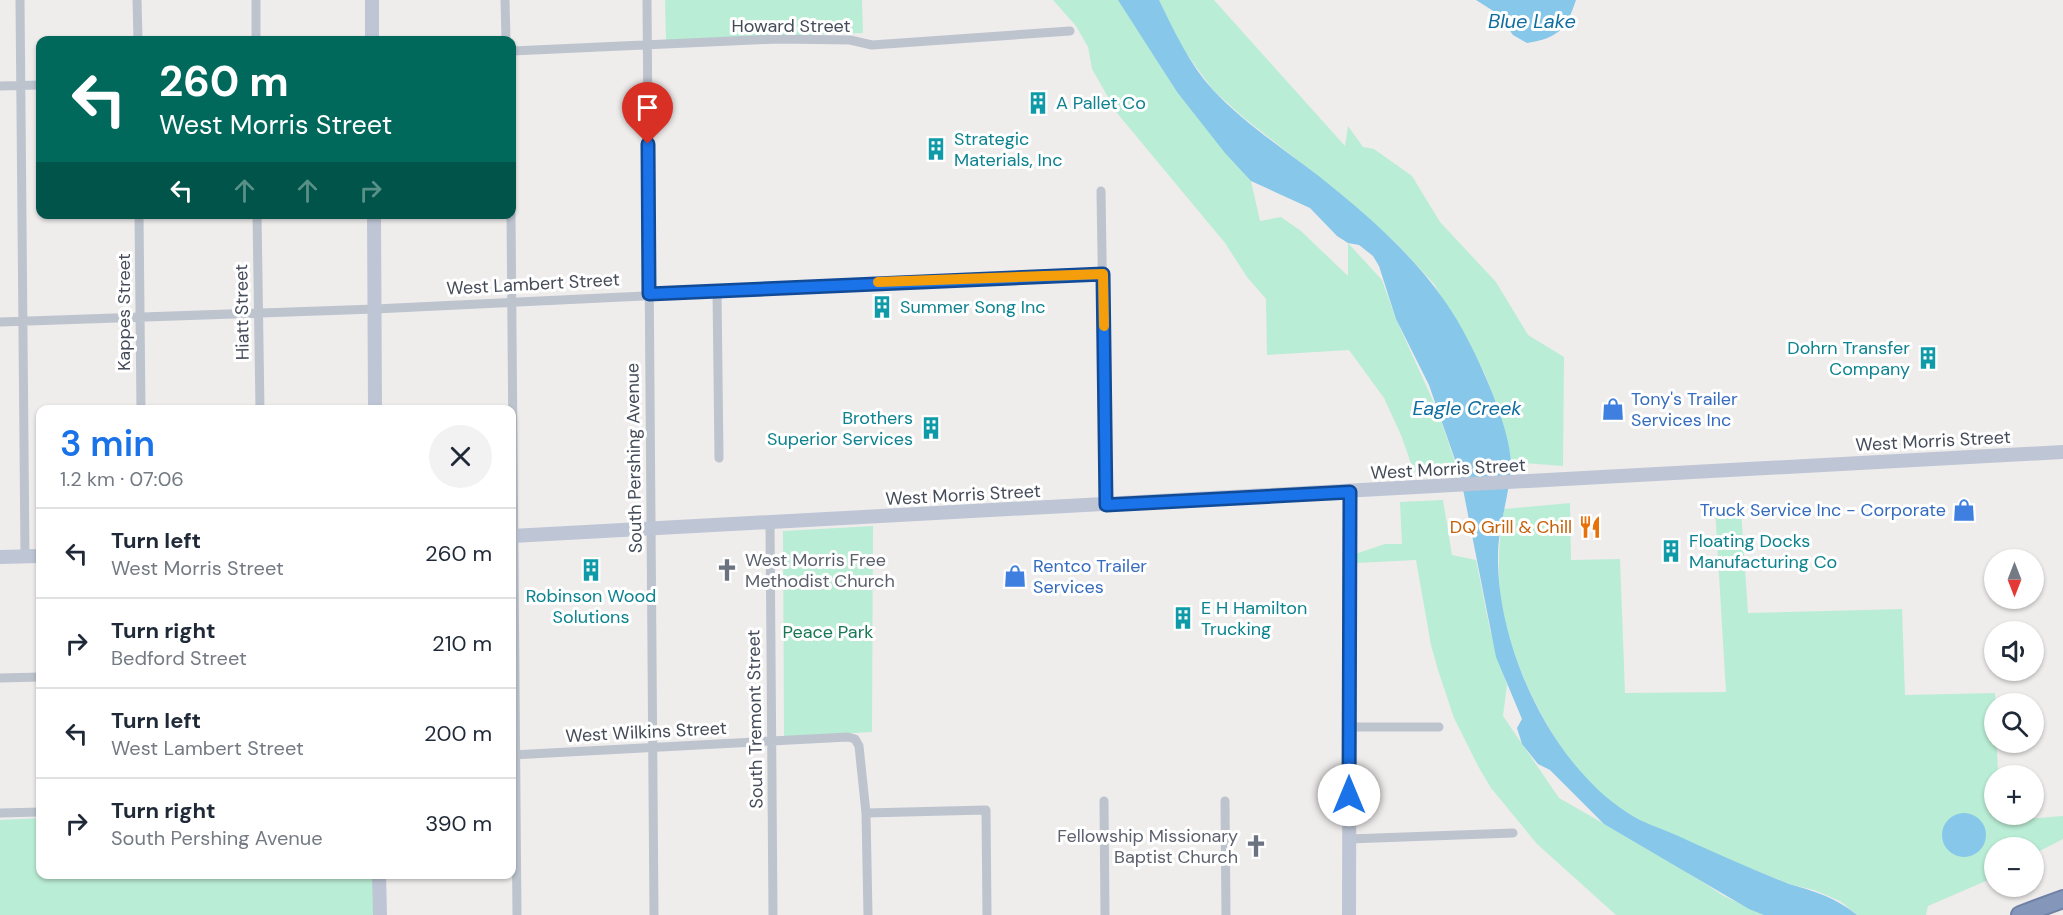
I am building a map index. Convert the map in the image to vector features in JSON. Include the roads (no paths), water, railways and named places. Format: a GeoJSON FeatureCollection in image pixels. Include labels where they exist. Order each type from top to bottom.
{"type":"FeatureCollection","features":[{"type":"Feature","properties":{"kind":"highway"},"geometry":{"type":"LineString","coordinates":[[2020,915],[2063,899]]}},
{"type":"Feature","properties":{"kind":"main road"},"geometry":{"type":"LineString","coordinates":[[372,0],[372,36]]}},
{"type":"Feature","properties":{"kind":"main road"},"geometry":{"type":"LineString","coordinates":[[374,219],[375,405]]}},
{"type":"Feature","properties":{"kind":"main road","name":"West Morris Street"},"geometry":{"type":"LineString","coordinates":[[516,536],[1440,488],[2063,452]]}},
{"type":"Feature","properties":{"kind":"main road"},"geometry":{"type":"LineString","coordinates":[[1349,915],[1350,492]]}},
{"type":"Feature","properties":{"kind":"main road"},"geometry":{"type":"LineString","coordinates":[[0,557],[36,556]]}},
{"type":"Feature","properties":{"kind":"main road"},"geometry":{"type":"LineString","coordinates":[[380,879],[380,915]]}},
{"type":"Feature","properties":{"kind":"street"},"geometry":{"type":"LineString","coordinates":[[20,0],[25,556]]}},
{"type":"Feature","properties":{"kind":"street"},"geometry":{"type":"LineString","coordinates":[[137,0],[138,36]]}},
{"type":"Feature","properties":{"kind":"street"},"geometry":{"type":"LineString","coordinates":[[256,0],[256,36]]}},
{"type":"Feature","properties":{"kind":"street"},"geometry":{"type":"LineString","coordinates":[[505,0],[506,36]]}},
{"type":"Feature","properties":{"kind":"street","name":"South Pershing Avenue"},"geometry":{"type":"LineString","coordinates":[[647,0],[654,915]]}},
{"type":"Feature","properties":{"kind":"street","name":"Howard Street"},"geometry":{"type":"LineString","coordinates":[[516,51],[777,39],[850,40],[872,45],[1070,31]]}},
{"type":"Feature","properties":{"kind":"street"},"geometry":{"type":"LineString","coordinates":[[0,86],[36,85]]}},
{"type":"Feature","properties":{"kind":"street"},"geometry":{"type":"LineString","coordinates":[[1101,191],[1106,505]]}},
{"type":"Feature","properties":{"kind":"street","name":"Kappes Street"},"geometry":{"type":"LineString","coordinates":[[139,219],[141,405]]}},
{"type":"Feature","properties":{"kind":"street","name":"Hiatt Street"},"geometry":{"type":"LineString","coordinates":[[257,219],[260,405]]}},
{"type":"Feature","properties":{"kind":"street"},"geometry":{"type":"LineString","coordinates":[[511,219],[512,405]]}},
{"type":"Feature","properties":{"kind":"street","name":"West Lambert Street"},"geometry":{"type":"LineString","coordinates":[[0,322],[375,309],[649,294],[1103,274]]}},
{"type":"Feature","properties":{"kind":"street"},"geometry":{"type":"LineString","coordinates":[[717,291],[719,458]]}},
{"type":"Feature","properties":{"kind":"street","name":"South Tremont Street"},"geometry":{"type":"LineString","coordinates":[[770,523],[773,915]]}},
{"type":"Feature","properties":{"kind":"street"},"geometry":{"type":"LineString","coordinates":[[0,678],[36,677]]}},
{"type":"Feature","properties":{"kind":"street"},"geometry":{"type":"LineString","coordinates":[[1349,727],[1438,728]]}},
{"type":"Feature","properties":{"kind":"street","name":"West Wilkins Street"},"geometry":{"type":"LineString","coordinates":[[516,755],[772,741],[855,739],[859,746],[866,813]]}},
{"type":"Feature","properties":{"kind":"street"},"geometry":{"type":"LineString","coordinates":[[1104,801],[1105,915]]}},
{"type":"Feature","properties":{"kind":"street"},"geometry":{"type":"LineString","coordinates":[[1225,801],[1226,915]]}},
{"type":"Feature","properties":{"kind":"street"},"geometry":{"type":"LineString","coordinates":[[868,915],[866,813],[986,810],[987,915]]}},
{"type":"Feature","properties":{"kind":"street"},"geometry":{"type":"LineString","coordinates":[[0,813],[36,812]]}},
{"type":"Feature","properties":{"kind":"street"},"geometry":{"type":"LineString","coordinates":[[1349,839],[1513,833]]}},
{"type":"Feature","properties":{"kind":"street"},"geometry":{"type":"LineString","coordinates":[[516,875],[517,915]]}},
{"type":"Feature","properties":{"kind":"water","name":"Eagle Creek"},"geometry":{"type":"Polygon","coordinates":[[[1118,0],[1159,0],[1190,59],[1213,90],[1257,130],[1336,190],[1384,232],[1427,278],[1461,326],[1498,408],[1509,448],[1510,476],[1498,556],[1500,591],[1507,628],[1518,664],[1534,700],[1553,734],[1575,765],[1600,792],[1640,820],[1789,884],[1825,896],[1857,915],[1764,915],[1749,909],[1604,824],[1550,770],[1538,764],[1522,744],[1517,728],[1522,719],[1496,657],[1460,474],[1429,385],[1396,319],[1379,266],[1373,256],[1359,245],[1348,243],[1337,236],[1310,208],[1251,181],[1225,153],[1177,92],[1118,0]]]}},
{"type":"Feature","properties":{"kind":"water","name":"Blue Lake"},"geometry":{"type":"Polygon","coordinates":[[[1476,0],[1576,0],[1568,19],[1559,31],[1538,41],[1527,43],[1513,35],[1498,14],[1476,0]]]}},
{"type":"Feature","properties":{"kind":"water"},"geometry":{"type":"Polygon","coordinates":[[[1964,813],[1980,819],[1986,835],[1980,851],[1964,857],[1948,851],[1942,835],[1948,819],[1964,813]]]}},
{"type":"Feature","properties":{"kind":"place","name":"A Pallet Co"},"geometry":{"type":"Point","coordinates":[1038,103]}},
{"type":"Feature","properties":{"kind":"place","name":"Strategic Materials, Inc"},"geometry":{"type":"Point","coordinates":[936,149]}},
{"type":"Feature","properties":{"kind":"place","name":"Summer Song Inc"},"geometry":{"type":"Point","coordinates":[882,307]}},
{"type":"Feature","properties":{"kind":"place","name":"Dohrn Transfer Company"},"geometry":{"type":"Point","coordinates":[1928,358]}},
{"type":"Feature","properties":{"kind":"place","name":"Tony's Trailer Services Inc"},"geometry":{"type":"Point","coordinates":[1613,409]}},
{"type":"Feature","properties":{"kind":"place","name":"Brothers Superior Services"},"geometry":{"type":"Point","coordinates":[931,428]}},
{"type":"Feature","properties":{"kind":"place","name":"Truck Service Inc - Corporate"},"geometry":{"type":"Point","coordinates":[1964,510]}},
{"type":"Feature","properties":{"kind":"place","name":"DQ Grill & Chill"},"geometry":{"type":"Point","coordinates":[1590,527]}},
{"type":"Feature","properties":{"kind":"place","name":"Floating Docks Manufacturing Co"},"geometry":{"type":"Point","coordinates":[1671,551]}},
{"type":"Feature","properties":{"kind":"place","name":"Robinson Wood Solutions"},"geometry":{"type":"Point","coordinates":[591,570]}},
{"type":"Feature","properties":{"kind":"place","name":"West Morris Free Methodist Church"},"geometry":{"type":"Point","coordinates":[727,570]}},
{"type":"Feature","properties":{"kind":"place","name":"Rentco Trailer Services"},"geometry":{"type":"Point","coordinates":[1015,576]}},
{"type":"Feature","properties":{"kind":"place","name":"E H Hamilton Trucking"},"geometry":{"type":"Point","coordinates":[1183,618]}},
{"type":"Feature","properties":{"kind":"place","name":"Fellowship Missionary Baptist Church"},"geometry":{"type":"Point","coordinates":[1256,846]}},
{"type":"Feature","properties":{"kind":"park label","name":"Peace Park"},"geometry":{"type":"Point","coordinates":[828,632]}}]}
